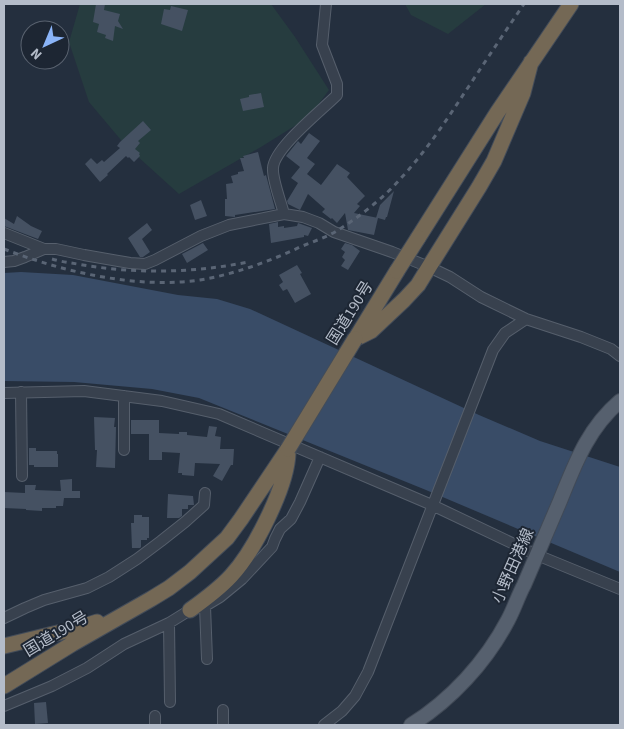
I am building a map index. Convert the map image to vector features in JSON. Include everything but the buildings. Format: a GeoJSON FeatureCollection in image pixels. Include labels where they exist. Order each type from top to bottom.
{"type":"FeatureCollection","features":[{"type":"Feature","properties":{"kind":"highway","name":"国道190号"},"geometry":{"type":"LineString","coordinates":[[4,686],[169,588],[190,572],[220,544],[241,519],[288,449],[497,113],[571,4]]}},
{"type":"Feature","properties":{"kind":"highway"},"geometry":{"type":"LineString","coordinates":[[355,339],[371,331],[418,285],[480,187],[494,160],[523,93],[531,62]]}},
{"type":"Feature","properties":{"kind":"highway"},"geometry":{"type":"LineString","coordinates":[[190,610],[230,577],[252,546],[274,503],[282,482],[288,464],[288,449]]}},
{"type":"Feature","properties":{"kind":"highway","name":"国道190号"},"geometry":{"type":"LineString","coordinates":[[4,646],[78,628],[128,612]]}},
{"type":"Feature","properties":{"kind":"highway"},"geometry":{"type":"LineString","coordinates":[[4,676],[72,644]]}},
{"type":"Feature","properties":{"kind":"main road","name":"小野田港線"},"geometry":{"type":"LineString","coordinates":[[411,725],[440,704],[459,686],[489,651],[508,620],[582,449],[604,416],[620,401]]}},
{"type":"Feature","properties":{"kind":"street"},"geometry":{"type":"LineString","coordinates":[[284,214],[273,168],[275,159],[284,147],[337,95],[337,84],[322,45],[326,4]]}},
{"type":"Feature","properties":{"kind":"street"},"geometry":{"type":"LineString","coordinates":[[4,233],[44,249],[56,249],[144,264],[201,236],[229,225],[284,214],[303,217],[319,223],[334,232],[429,267],[450,277],[480,297],[526,319],[610,349],[620,356]]}},
{"type":"Feature","properties":{"kind":"street"},"geometry":{"type":"LineString","coordinates":[[9,261],[26,257],[44,249]]}},
{"type":"Feature","properties":{"kind":"street"},"geometry":{"type":"LineString","coordinates":[[324,725],[342,711],[355,696],[368,672],[493,350],[505,333],[526,319]]}},
{"type":"Feature","properties":{"kind":"street"},"geometry":{"type":"LineString","coordinates":[[4,393],[84,391],[162,401],[219,414],[434,501],[620,589]]}},
{"type":"Feature","properties":{"kind":"street"},"geometry":{"type":"LineString","coordinates":[[21,392],[22,476]]}},
{"type":"Feature","properties":{"kind":"street"},"geometry":{"type":"LineString","coordinates":[[124,396],[124,450]]}},
{"type":"Feature","properties":{"kind":"street"},"geometry":{"type":"LineString","coordinates":[[4,706],[52,686],[87,668],[124,644],[169,623],[190,610],[205,606],[220,597],[242,579],[272,547],[280,530],[291,519],[300,502],[320,456]]}},
{"type":"Feature","properties":{"kind":"street"},"geometry":{"type":"LineString","coordinates":[[4,618],[44,600],[87,588],[109,577],[137,559],[185,522],[204,505],[205,493]]}},
{"type":"Feature","properties":{"kind":"street"},"geometry":{"type":"LineString","coordinates":[[205,606],[207,659]]}},
{"type":"Feature","properties":{"kind":"street"},"geometry":{"type":"LineString","coordinates":[[169,623],[170,702]]}},
{"type":"Feature","properties":{"kind":"street"},"geometry":{"type":"LineString","coordinates":[[223,710],[223,725]]}},
{"type":"Feature","properties":{"kind":"green space"},"geometry":{"type":"Polygon","coordinates":[[[80,4],[271,4],[329,90],[309,117],[179,194],[126,146],[89,102],[70,45],[70,39],[80,4]]]}},
{"type":"Feature","properties":{"kind":"green space"},"geometry":{"type":"Polygon","coordinates":[[[405,4],[486,4],[448,34],[411,15],[405,4]]]}},
{"type":"Feature","properties":{"kind":"water"},"geometry":{"type":"Polygon","coordinates":[[[4,273],[73,275],[178,295],[217,299],[250,309],[479,415],[540,441],[620,467],[620,572],[426,490],[199,398],[152,389],[74,382],[4,381],[4,273]]]}},
{"type":"Feature","properties":{"kind":"railway"},"geometry":{"type":"LineString","coordinates":[[4,249],[51,265],[100,276],[125,280],[176,282],[200,280],[239,271],[276,258],[327,236],[371,207],[411,167],[443,125],[524,4]]}},
{"type":"Feature","properties":{"kind":"railway"},"geometry":{"type":"LineString","coordinates":[[52,259],[104,268],[145,271],[186,270],[248,262]]}}]}
